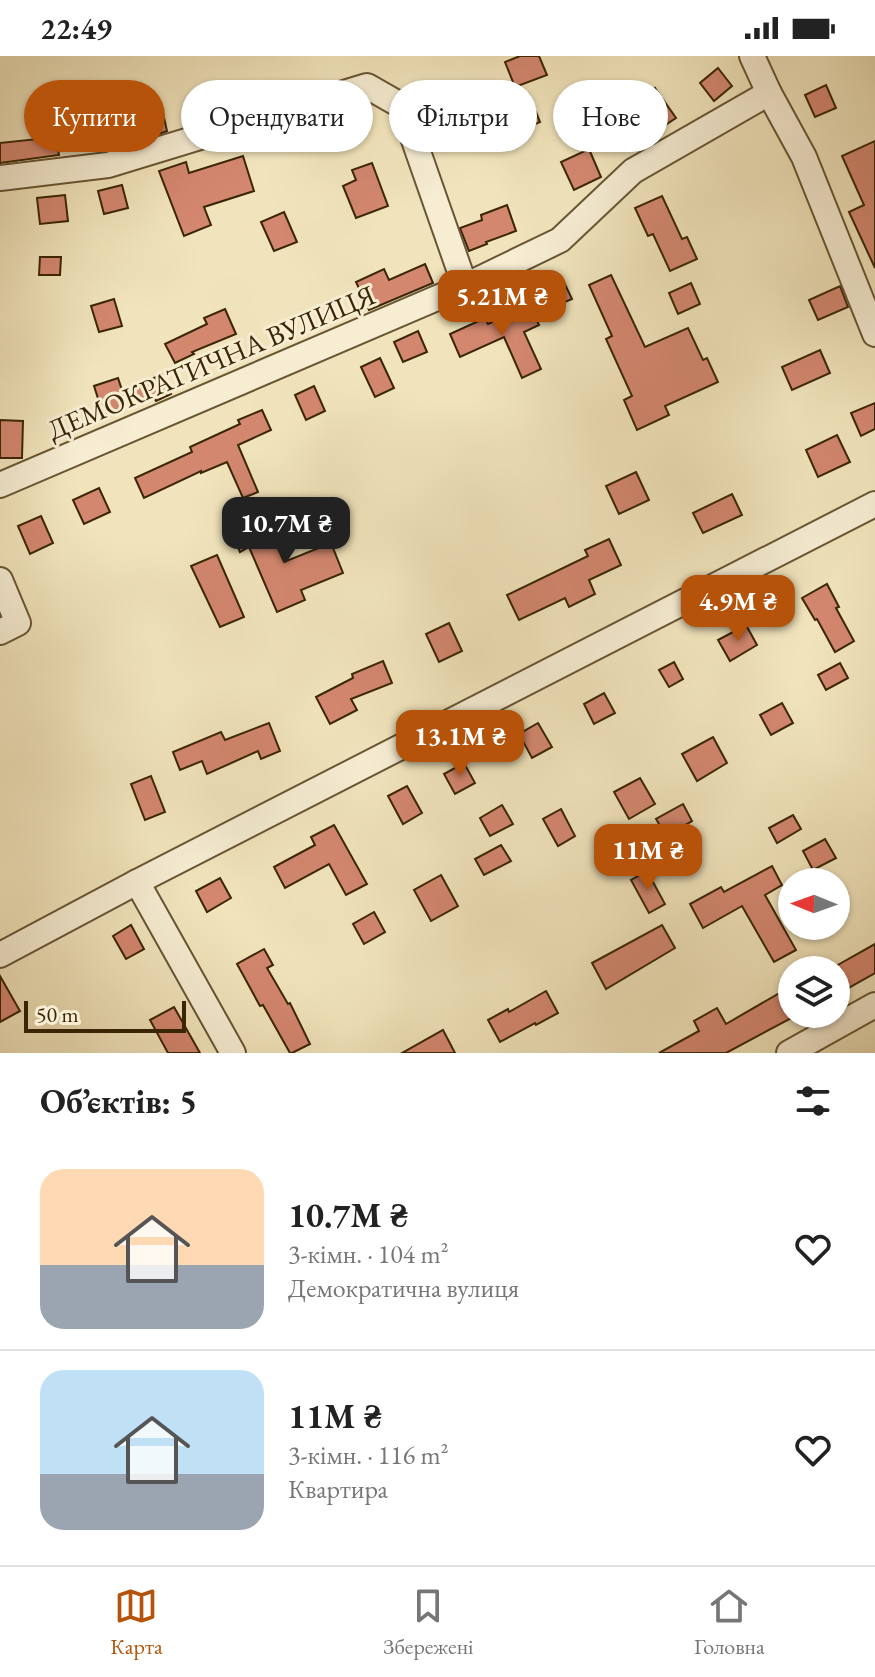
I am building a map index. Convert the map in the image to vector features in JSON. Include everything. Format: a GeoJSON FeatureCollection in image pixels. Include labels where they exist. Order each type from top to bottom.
{"type":"FeatureCollection","features":[{"type":"Feature","properties":{"kind":"street"},"geometry":{"type":"LineString","coordinates":[[752,56],[804,157],[875,334]]}},
{"type":"Feature","properties":{"kind":"street"},"geometry":{"type":"LineString","coordinates":[[0,178],[108,165],[367,86],[402,106],[465,286]]}},
{"type":"Feature","properties":{"kind":"street","name":"ДЕМОКРАТИЧНА ВУЛИЦЯ"},"geometry":{"type":"LineString","coordinates":[[0,485],[465,286],[560,240],[633,171],[769,93]]}},
{"type":"Feature","properties":{"kind":"street"},"geometry":{"type":"LineString","coordinates":[[0,955],[875,504]]}},
{"type":"Feature","properties":{"kind":"street"},"geometry":{"type":"LineString","coordinates":[[0,580],[9,628]]}},
{"type":"Feature","properties":{"kind":"street"},"geometry":{"type":"LineString","coordinates":[[137,882],[233,1053]]}},
{"type":"Feature","properties":{"kind":"street"},"geometry":{"type":"LineString","coordinates":[[789,1053],[875,1005]]}},
{"type":"Feature","properties":{"kind":"building"},"geometry":{"type":"Polygon","coordinates":[[[520,56],[539,56],[547,75],[534,80],[512,80],[505,62],[520,56]]]}},
{"type":"Feature","properties":{"kind":"building"},"geometry":{"type":"Polygon","coordinates":[[[718,68],[732,86],[714,101],[700,83],[718,68]]]}},
{"type":"Feature","properties":{"kind":"building"},"geometry":{"type":"Polygon","coordinates":[[[826,85],[836,108],[815,117],[805,95],[826,85]]]}},
{"type":"Feature","properties":{"kind":"building"},"geometry":{"type":"Polygon","coordinates":[[[668,107],[676,118],[668,123],[668,107]]]}},
{"type":"Feature","properties":{"kind":"building"},"geometry":{"type":"Polygon","coordinates":[[[24,140],[24,152],[58,152],[59,155],[0,163],[0,143],[24,140]]]}},
{"type":"Feature","properties":{"kind":"building"},"geometry":{"type":"Polygon","coordinates":[[[875,141],[875,268],[849,212],[864,205],[842,156],[875,141]]]}},
{"type":"Feature","properties":{"kind":"building"},"geometry":{"type":"Polygon","coordinates":[[[583,152],[590,152],[601,177],[574,190],[561,162],[583,152]]]}},
{"type":"Feature","properties":{"kind":"building"},"geometry":{"type":"Polygon","coordinates":[[[243,156],[254,191],[204,207],[211,225],[184,236],[159,171],[186,162],[189,173],[243,156]]]}},
{"type":"Feature","properties":{"kind":"building"},"geometry":{"type":"Polygon","coordinates":[[[372,163],[388,206],[356,218],[343,186],[356,180],[352,170],[372,163]]]}},
{"type":"Feature","properties":{"kind":"building"},"geometry":{"type":"Polygon","coordinates":[[[122,185],[128,208],[104,214],[98,191],[122,185]]]}},
{"type":"Feature","properties":{"kind":"building"},"geometry":{"type":"Polygon","coordinates":[[[65,195],[68,221],[40,224],[37,198],[65,195]]]}},
{"type":"Feature","properties":{"kind":"building"},"geometry":{"type":"Polygon","coordinates":[[[662,196],[682,239],[687,237],[697,259],[670,271],[653,234],[648,236],[635,208],[662,196]]]}},
{"type":"Feature","properties":{"kind":"building"},"geometry":{"type":"Polygon","coordinates":[[[507,205],[516,231],[469,251],[460,228],[482,220],[481,215],[507,205]]]}},
{"type":"Feature","properties":{"kind":"building"},"geometry":{"type":"Polygon","coordinates":[[[284,212],[297,242],[274,251],[261,222],[284,212]]]}},
{"type":"Feature","properties":{"kind":"building"},"geometry":{"type":"Polygon","coordinates":[[[40,257],[61,257],[60,275],[39,275],[40,257]]]}},
{"type":"Feature","properties":{"kind":"building"},"geometry":{"type":"Polygon","coordinates":[[[425,264],[433,283],[369,310],[356,282],[384,269],[389,280],[425,264]]]}},
{"type":"Feature","properties":{"kind":"building"},"geometry":{"type":"Polygon","coordinates":[[[611,275],[645,347],[688,328],[703,360],[707,358],[718,382],[665,406],[669,415],[637,430],[624,400],[632,396],[606,339],[612,336],[589,285],[611,275]]]}},
{"type":"Feature","properties":{"kind":"building"},"geometry":{"type":"Polygon","coordinates":[[[562,278],[572,299],[544,311],[535,290],[562,278]]]}},
{"type":"Feature","properties":{"kind":"building"},"geometry":{"type":"Polygon","coordinates":[[[691,283],[700,304],[678,314],[669,293],[691,283]]]}},
{"type":"Feature","properties":{"kind":"building"},"geometry":{"type":"Polygon","coordinates":[[[840,286],[848,307],[818,320],[809,300],[840,286]]]}},
{"type":"Feature","properties":{"kind":"building"},"geometry":{"type":"Polygon","coordinates":[[[114,299],[122,326],[99,332],[91,306],[114,299]]]}},
{"type":"Feature","properties":{"kind":"building"},"geometry":{"type":"Polygon","coordinates":[[[530,305],[539,325],[524,332],[541,369],[522,378],[504,337],[460,357],[450,334],[485,318],[488,324],[530,305]]]}},
{"type":"Feature","properties":{"kind":"building"},"geometry":{"type":"Polygon","coordinates":[[[225,309],[236,334],[192,352],[194,354],[175,363],[165,344],[207,324],[204,318],[225,309]]]}},
{"type":"Feature","properties":{"kind":"building"},"geometry":{"type":"Polygon","coordinates":[[[418,331],[427,352],[403,362],[394,342],[418,331]]]}},
{"type":"Feature","properties":{"kind":"building"},"geometry":{"type":"Polygon","coordinates":[[[820,350],[830,373],[792,390],[782,367],[820,350]]]}},
{"type":"Feature","properties":{"kind":"building"},"geometry":{"type":"Polygon","coordinates":[[[380,358],[394,388],[375,397],[361,367],[380,358]]]}},
{"type":"Feature","properties":{"kind":"building"},"geometry":{"type":"Polygon","coordinates":[[[162,374],[171,394],[156,401],[154,398],[103,414],[94,386],[118,378],[123,393],[162,374]]]}},
{"type":"Feature","properties":{"kind":"building"},"geometry":{"type":"Polygon","coordinates":[[[314,386],[325,411],[306,420],[295,395],[314,386]]]}},
{"type":"Feature","properties":{"kind":"building"},"geometry":{"type":"Polygon","coordinates":[[[875,403],[875,429],[861,436],[851,413],[875,403]]]}},
{"type":"Feature","properties":{"kind":"building"},"geometry":{"type":"Polygon","coordinates":[[[262,410],[271,430],[238,445],[258,492],[243,498],[227,462],[144,498],[135,478],[192,452],[190,447],[262,410]]]}},
{"type":"Feature","properties":{"kind":"building"},"geometry":{"type":"Polygon","coordinates":[[[0,420],[23,421],[22,458],[0,458],[0,420]]]}},
{"type":"Feature","properties":{"kind":"building"},"geometry":{"type":"Polygon","coordinates":[[[837,435],[850,462],[818,477],[806,450],[837,435]]]}},
{"type":"Feature","properties":{"kind":"building"},"geometry":{"type":"Polygon","coordinates":[[[636,472],[649,500],[619,514],[606,486],[636,472]]]}},
{"type":"Feature","properties":{"kind":"building"},"geometry":{"type":"Polygon","coordinates":[[[99,488],[110,512],[84,524],[73,500],[99,488]]]}},
{"type":"Feature","properties":{"kind":"building"},"geometry":{"type":"Polygon","coordinates":[[[732,494],[742,515],[703,533],[693,513],[732,494]]]}},
{"type":"Feature","properties":{"kind":"building"},"geometry":{"type":"Polygon","coordinates":[[[41,516],[53,543],[30,554],[18,526],[41,516]]]}},
{"type":"Feature","properties":{"kind":"building"},"geometry":{"type":"Polygon","coordinates":[[[264,517],[284,562],[331,543],[343,573],[301,590],[305,600],[277,612],[249,547],[240,552],[231,532],[264,517]]]}},
{"type":"Feature","properties":{"kind":"building"},"geometry":{"type":"Polygon","coordinates":[[[609,539],[621,565],[589,580],[595,594],[569,607],[565,598],[519,620],[507,595],[588,556],[585,550],[609,539]]]}},
{"type":"Feature","properties":{"kind":"building"},"geometry":{"type":"Polygon","coordinates":[[[217,555],[244,617],[220,627],[191,566],[217,555]]]}},
{"type":"Feature","properties":{"kind":"building"},"geometry":{"type":"Polygon","coordinates":[[[827,584],[854,641],[835,652],[802,598],[827,584]]]}},
{"type":"Feature","properties":{"kind":"building"},"geometry":{"type":"Polygon","coordinates":[[[449,623],[462,651],[439,662],[426,634],[449,623]]]}},
{"type":"Feature","properties":{"kind":"building"},"geometry":{"type":"Polygon","coordinates":[[[746,625],[757,645],[730,661],[718,640],[746,625]]]}},
{"type":"Feature","properties":{"kind":"building"},"geometry":{"type":"Polygon","coordinates":[[[383,661],[392,683],[351,699],[357,710],[330,724],[316,697],[353,678],[352,674],[383,661]]]}},
{"type":"Feature","properties":{"kind":"building"},"geometry":{"type":"Polygon","coordinates":[[[674,662],[683,679],[669,687],[659,670],[674,662]]]}},
{"type":"Feature","properties":{"kind":"building"},"geometry":{"type":"Polygon","coordinates":[[[840,663],[848,678],[826,690],[818,675],[840,663]]]}},
{"type":"Feature","properties":{"kind":"building"},"geometry":{"type":"Polygon","coordinates":[[[604,693],[615,713],[594,724],[584,704],[604,693]]]}},
{"type":"Feature","properties":{"kind":"building"},"geometry":{"type":"Polygon","coordinates":[[[782,703],[793,723],[771,735],[760,715],[782,703]]]}},
{"type":"Feature","properties":{"kind":"building"},"geometry":{"type":"Polygon","coordinates":[[[269,723],[280,751],[261,759],[258,751],[207,774],[202,761],[180,770],[173,752],[221,732],[225,740],[269,723]]]}},
{"type":"Feature","properties":{"kind":"building"},"geometry":{"type":"Polygon","coordinates":[[[538,723],[552,747],[532,758],[519,734],[538,723]]]}},
{"type":"Feature","properties":{"kind":"building"},"geometry":{"type":"Polygon","coordinates":[[[713,737],[727,763],[697,781],[682,754],[713,737]]]}},
{"type":"Feature","properties":{"kind":"building"},"geometry":{"type":"Polygon","coordinates":[[[464,763],[475,783],[455,794],[444,774],[464,763]]]}},
{"type":"Feature","properties":{"kind":"building"},"geometry":{"type":"Polygon","coordinates":[[[151,776],[165,812],[145,820],[131,784],[151,776]]]}},
{"type":"Feature","properties":{"kind":"building"},"geometry":{"type":"Polygon","coordinates":[[[640,778],[655,804],[629,819],[614,792],[640,778]]]}},
{"type":"Feature","properties":{"kind":"building"},"geometry":{"type":"Polygon","coordinates":[[[407,786],[422,813],[403,824],[388,796],[407,786]]]}},
{"type":"Feature","properties":{"kind":"building"},"geometry":{"type":"Polygon","coordinates":[[[683,804],[692,821],[666,836],[656,819],[683,804]]]}},
{"type":"Feature","properties":{"kind":"building"},"geometry":{"type":"Polygon","coordinates":[[[502,805],[513,824],[490,836],[480,818],[502,805]]]}},
{"type":"Feature","properties":{"kind":"building"},"geometry":{"type":"Polygon","coordinates":[[[561,809],[575,836],[558,846],[543,819],[561,809]]]}},
{"type":"Feature","properties":{"kind":"building"},"geometry":{"type":"Polygon","coordinates":[[[793,815],[801,829],[777,843],[769,828],[793,815]]]}},
{"type":"Feature","properties":{"kind":"building"},"geometry":{"type":"Polygon","coordinates":[[[334,825],[367,884],[346,895],[329,864],[285,888],[274,867],[315,845],[311,837],[334,825]]]}},
{"type":"Feature","properties":{"kind":"building"},"geometry":{"type":"Polygon","coordinates":[[[825,839],[836,858],[812,868],[803,851],[825,839]]]}},
{"type":"Feature","properties":{"kind":"building"},"geometry":{"type":"Polygon","coordinates":[[[501,845],[511,861],[484,875],[475,859],[501,845]]]}},
{"type":"Feature","properties":{"kind":"building"},"geometry":{"type":"Polygon","coordinates":[[[772,866],[778,877],[778,887],[765,895],[778,918],[778,940],[790,940],[796,950],[778,956],[774,962],[742,906],[703,928],[690,904],[721,887],[724,892],[772,866]]]}},
{"type":"Feature","properties":{"kind":"building"},"geometry":{"type":"Polygon","coordinates":[[[647,871],[665,904],[649,913],[631,880],[647,871]]]}},
{"type":"Feature","properties":{"kind":"building"},"geometry":{"type":"Polygon","coordinates":[[[441,875],[458,906],[431,921],[414,890],[441,875]]]}},
{"type":"Feature","properties":{"kind":"building"},"geometry":{"type":"Polygon","coordinates":[[[220,878],[231,898],[207,912],[196,891],[220,878]]]}},
{"type":"Feature","properties":{"kind":"building"},"geometry":{"type":"Polygon","coordinates":[[[374,912],[385,932],[364,944],[353,924],[374,912]]]}},
{"type":"Feature","properties":{"kind":"building"},"geometry":{"type":"Polygon","coordinates":[[[131,925],[144,949],[126,959],[113,936],[131,925]]]}},
{"type":"Feature","properties":{"kind":"building"},"geometry":{"type":"Polygon","coordinates":[[[662,925],[675,948],[606,989],[592,963],[662,925]]]}},
{"type":"Feature","properties":{"kind":"building"},"geometry":{"type":"Polygon","coordinates":[[[875,944],[875,973],[850,987],[850,958],[875,944]]]}},
{"type":"Feature","properties":{"kind":"building"},"geometry":{"type":"Polygon","coordinates":[[[264,949],[273,965],[267,968],[290,1003],[310,1044],[292,1053],[263,1005],[260,1006],[237,964],[264,949]]]}},
{"type":"Feature","properties":{"kind":"building"},"geometry":{"type":"Polygon","coordinates":[[[0,976],[20,1011],[0,1022],[0,976]]]}},
{"type":"Feature","properties":{"kind":"building"},"geometry":{"type":"Polygon","coordinates":[[[546,991],[558,1013],[500,1042],[488,1020],[546,991]]]}},
{"type":"Feature","properties":{"kind":"building"},"geometry":{"type":"Polygon","coordinates":[[[778,994],[778,1025],[726,1053],[659,1053],[699,1031],[694,1021],[717,1008],[726,1024],[778,994]]]}},
{"type":"Feature","properties":{"kind":"building"},"geometry":{"type":"Polygon","coordinates":[[[174,1007],[200,1053],[168,1053],[150,1020],[174,1007]]]}},
{"type":"Feature","properties":{"kind":"building"},"geometry":{"type":"Polygon","coordinates":[[[443,1030],[455,1053],[402,1053],[443,1030]]]}}]}
